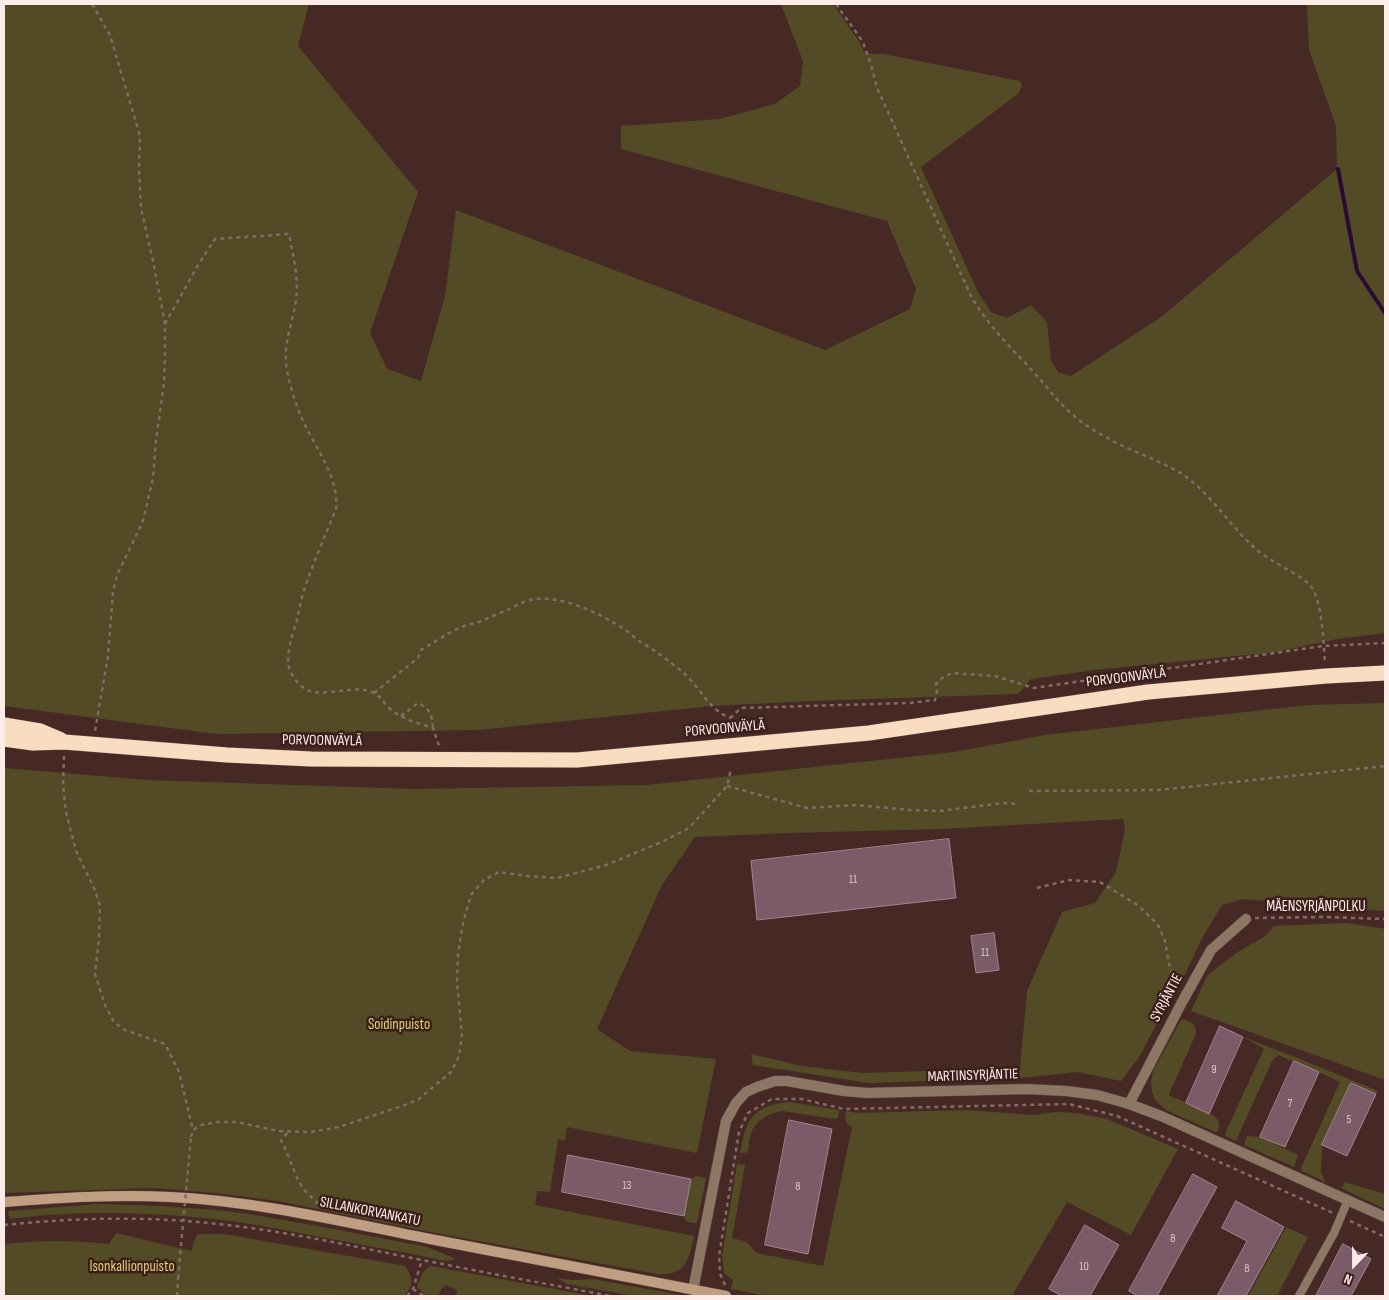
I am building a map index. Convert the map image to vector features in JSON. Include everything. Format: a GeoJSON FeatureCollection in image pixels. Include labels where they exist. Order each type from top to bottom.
{"type":"FeatureCollection","features":[{"type":"Feature","properties":{"kind":"highway","name":"PORVOONVÄYLÄ"},"geometry":{"type":"LineString","coordinates":[[4,739],[33,743],[64,742],[227,755],[311,759],[577,760],[869,733],[1148,692],[1326,676],[1385,673]]}},
{"type":"Feature","properties":{"kind":"highway","name":"PORVOONVÄYLÄ"},"geometry":{"type":"LineString","coordinates":[[4,726],[40,731],[64,742]]}},
{"type":"Feature","properties":{"kind":"main road","name":"SILLANKORVANKATU"},"geometry":{"type":"LineString","coordinates":[[4,1202],[77,1197],[171,1197],[243,1204],[726,1296]]}},
{"type":"Feature","properties":{"kind":"street","name":"SYRJÄNTIE"},"geometry":{"type":"LineString","coordinates":[[1129,1104],[1211,950],[1246,918]]}},
{"type":"Feature","properties":{"kind":"street","name":"MARTINSYRJÄNTIE"},"geometry":{"type":"LineString","coordinates":[[693,1290],[726,1121],[736,1103],[746,1092],[775,1081],[867,1093],[1026,1089],[1097,1095],[1161,1116],[1385,1217]]}},
{"type":"Feature","properties":{"kind":"lane"},"geometry":{"type":"LineString","coordinates":[[1300,1296],[1334,1233],[1348,1200]]}},
{"type":"Feature","properties":{"kind":"path"},"geometry":{"type":"LineString","coordinates":[[92,4],[110,34],[140,136],[141,208],[165,324],[166,354],[153,478],[143,521],[118,575],[113,591],[108,656],[93,745]]}},
{"type":"Feature","properties":{"kind":"path"},"geometry":{"type":"LineString","coordinates":[[836,4],[862,42],[877,88],[916,175],[970,294],[990,326],[1055,397],[1077,418],[1104,437],[1182,474],[1216,505],[1238,532],[1263,556],[1312,586],[1320,608],[1326,676]]}},
{"type":"Feature","properties":{"kind":"path"},"geometry":{"type":"LineString","coordinates":[[165,324],[215,239],[289,234],[297,276],[296,299],[285,355],[287,370],[302,419],[329,471],[336,491],[336,509],[303,593],[291,641],[288,662],[290,673],[304,688],[311,691],[363,689],[374,693],[389,708],[401,716],[415,723],[433,728]]}},
{"type":"Feature","properties":{"kind":"path"},"geometry":{"type":"LineString","coordinates":[[374,693],[418,658],[421,650],[465,625],[478,622],[534,599],[547,599],[571,604],[606,618],[626,630],[680,669],[705,700],[721,715],[730,718]]}},
{"type":"Feature","properties":{"kind":"path"},"geometry":{"type":"LineString","coordinates":[[728,726],[730,718],[742,708],[935,700],[936,684],[942,678],[952,673],[995,676],[1034,688],[1323,646],[1385,643]]}},
{"type":"Feature","properties":{"kind":"path"},"geometry":{"type":"LineString","coordinates":[[401,716],[418,703],[427,708],[432,717],[433,728],[443,759]]}},
{"type":"Feature","properties":{"kind":"path"},"geometry":{"type":"LineString","coordinates":[[64,742],[63,785],[66,812],[76,851],[96,890],[100,906],[95,974],[105,1005],[114,1022],[125,1030],[165,1044],[180,1072],[193,1130],[177,1296]]}},
{"type":"Feature","properties":{"kind":"path"},"geometry":{"type":"LineString","coordinates":[[1029,791],[1159,790],[1385,766]]}},
{"type":"Feature","properties":{"kind":"path"},"geometry":{"type":"LineString","coordinates":[[193,1130],[201,1124],[236,1122],[288,1133],[311,1132],[339,1127],[404,1106],[419,1099],[451,1072],[459,1056],[462,1035],[458,954],[463,923],[471,894],[484,880],[499,872],[557,878],[606,865],[664,841],[689,828],[728,786],[731,769]]}},
{"type":"Feature","properties":{"kind":"path"},"geometry":{"type":"LineString","coordinates":[[728,786],[807,808],[855,805],[940,811],[1004,803],[1016,804]]}},
{"type":"Feature","properties":{"kind":"path"},"geometry":{"type":"LineString","coordinates":[[1036,888],[1069,880],[1100,882],[1139,906],[1158,926],[1165,941],[1169,964],[1181,1004]]}},
{"type":"Feature","properties":{"kind":"path","name":"MÄENSYRJÄNPOLKU"},"geometry":{"type":"LineString","coordinates":[[1246,918],[1324,917],[1385,919]]}},
{"type":"Feature","properties":{"kind":"path"},"geometry":{"type":"LineString","coordinates":[[726,1296],[726,1288],[720,1274],[719,1256],[739,1132],[748,1113],[772,1100],[802,1099],[844,1109],[1069,1104],[1117,1116],[1385,1237]]}},
{"type":"Feature","properties":{"kind":"path"},"geometry":{"type":"LineString","coordinates":[[288,1133],[281,1141],[288,1153],[291,1165],[304,1190],[316,1200],[331,1220]]}},
{"type":"Feature","properties":{"kind":"path"},"geometry":{"type":"LineString","coordinates":[[4,1216],[4,1225],[100,1218],[208,1223],[278,1233],[611,1296]]}},
{"type":"Feature","properties":{"kind":"path"},"geometry":{"type":"LineString","coordinates":[[407,1296],[412,1288],[422,1260]]}},
{"type":"Feature","properties":{"kind":"path"},"geometry":{"type":"LineString","coordinates":[[412,1288],[424,1296]]}},
{"type":"Feature","properties":{"kind":"path"},"geometry":{"type":"LineString","coordinates":[[326,1296],[335,1296]]}},
{"type":"Feature","properties":{"kind":"green space"},"geometry":{"type":"Polygon","coordinates":[[[4,4],[309,4],[298,46],[418,192],[370,333],[387,369],[421,381],[445,296],[456,210],[825,350],[910,309],[916,289],[887,221],[621,149],[621,126],[719,119],[775,104],[800,86],[803,61],[781,4],[833,4],[860,43],[864,52],[884,54],[1020,81],[1022,86],[1019,93],[921,167],[978,292],[991,312],[1007,318],[1031,305],[1047,322],[1051,361],[1058,372],[1071,376],[1161,317],[1337,169],[1336,126],[1309,50],[1307,4],[1385,4],[1385,633],[1337,639],[1277,652],[1095,670],[1031,679],[1018,694],[712,706],[479,730],[216,734],[4,706],[4,4]]]}},
{"type":"Feature","properties":{"kind":"green space","name":"Soidinpuisto"},"geometry":{"type":"Polygon","coordinates":[[[1385,703],[1385,911],[1284,905],[1243,899],[1222,905],[1202,938],[1179,987],[1172,994],[1140,1056],[1121,1081],[1077,1072],[1021,1078],[869,1083],[753,1065],[751,1054],[802,1066],[863,1073],[1020,1068],[1027,991],[1062,912],[1095,903],[1116,872],[1125,829],[1123,819],[942,829],[695,837],[662,885],[597,1029],[630,1051],[716,1059],[697,1153],[567,1127],[565,1140],[558,1139],[550,1192],[537,1191],[535,1205],[694,1236],[688,1259],[680,1269],[674,1272],[657,1274],[420,1230],[278,1201],[216,1193],[153,1188],[4,1193],[4,768],[147,780],[413,789],[646,785],[954,752],[1045,735],[1309,705],[1385,703]]]}},
{"type":"Feature","properties":{"kind":"green space"},"geometry":{"type":"Polygon","coordinates":[[[1347,923],[1385,929],[1385,1080],[1191,1011],[1207,976],[1236,953],[1264,937],[1274,926],[1347,923]]]}},
{"type":"Feature","properties":{"kind":"green space"},"geometry":{"type":"Polygon","coordinates":[[[1184,1019],[1194,1024],[1195,1036],[1169,1094],[1217,1119],[1219,1124],[1218,1131],[1215,1132],[1166,1110],[1155,1100],[1152,1092],[1153,1071],[1181,1020],[1184,1019]]]}},
{"type":"Feature","properties":{"kind":"green space"},"geometry":{"type":"Polygon","coordinates":[[[1243,1037],[1378,1091],[1376,1094],[1351,1083],[1322,1145],[1321,1172],[1325,1182],[1302,1171],[1301,1168],[1340,1082],[1319,1072],[1278,1055],[1272,1061],[1236,1141],[1226,1136],[1226,1131],[1264,1049],[1243,1037]]]}},
{"type":"Feature","properties":{"kind":"green space"},"geometry":{"type":"Polygon","coordinates":[[[790,1102],[839,1110],[838,1118],[782,1111],[773,1113],[754,1127],[748,1151],[740,1153],[749,1122],[754,1116],[760,1110],[790,1102]]]}},
{"type":"Feature","properties":{"kind":"green space"},"geometry":{"type":"Polygon","coordinates":[[[966,1110],[1033,1115],[1056,1112],[1076,1113],[1107,1119],[1178,1149],[1131,1235],[1067,1202],[1012,1296],[767,1296],[731,1289],[733,1280],[724,1273],[722,1256],[737,1164],[745,1165],[732,1238],[747,1242],[756,1253],[823,1266],[852,1127],[846,1120],[846,1111],[858,1113],[966,1110]]]}},
{"type":"Feature","properties":{"kind":"green space"},"geometry":{"type":"Polygon","coordinates":[[[1247,1136],[1260,1137],[1298,1155],[1294,1167],[1244,1145],[1247,1136]]]}},
{"type":"Feature","properties":{"kind":"green space"},"geometry":{"type":"Polygon","coordinates":[[[696,1176],[706,1178],[697,1223],[691,1223],[686,1221],[684,1216],[691,1179],[696,1176]]]}},
{"type":"Feature","properties":{"kind":"green space"},"geometry":{"type":"Polygon","coordinates":[[[1345,1182],[1385,1194],[1385,1209],[1341,1188],[1345,1182]]]}},
{"type":"Feature","properties":{"kind":"green space"},"geometry":{"type":"Polygon","coordinates":[[[99,1204],[161,1206],[249,1214],[427,1247],[456,1259],[446,1261],[270,1227],[214,1219],[164,1215],[86,1213],[10,1219],[8,1213],[9,1211],[99,1204]]]}},
{"type":"Feature","properties":{"kind":"green space"},"geometry":{"type":"Polygon","coordinates":[[[1286,1227],[1308,1237],[1277,1296],[1248,1296],[1286,1227]]]}},
{"type":"Feature","properties":{"kind":"green space","name":"Isonkallionpuisto"},"geometry":{"type":"Polygon","coordinates":[[[116,1233],[191,1251],[197,1234],[224,1234],[405,1266],[412,1282],[410,1289],[403,1296],[4,1296],[4,1244],[56,1241],[109,1244],[116,1233]]]}},
{"type":"Feature","properties":{"kind":"green space"},"geometry":{"type":"Polygon","coordinates":[[[431,1266],[592,1296],[456,1296],[457,1290],[446,1285],[438,1296],[426,1296],[417,1287],[423,1272],[431,1266]]]}},
{"type":"Feature","properties":{"kind":"green space"},"geometry":{"type":"Polygon","coordinates":[[[557,1278],[572,1280],[593,1279],[686,1296],[634,1296],[567,1284],[557,1278]]]}},
{"type":"Feature","properties":{"kind":"building"},"geometry":{"type":"Polygon","coordinates":[[[949,839],[956,898],[757,920],[751,861],[949,839]]]}},
{"type":"Feature","properties":{"kind":"building"},"geometry":{"type":"Polygon","coordinates":[[[994,933],[999,970],[976,973],[971,936],[994,933]]]}},
{"type":"Feature","properties":{"kind":"building"},"geometry":{"type":"Polygon","coordinates":[[[1220,1026],[1243,1037],[1209,1114],[1186,1103],[1220,1026]]]}},
{"type":"Feature","properties":{"kind":"building"},"geometry":{"type":"Polygon","coordinates":[[[1294,1061],[1319,1072],[1285,1147],[1260,1137],[1294,1061]]]}},
{"type":"Feature","properties":{"kind":"building"},"geometry":{"type":"Polygon","coordinates":[[[1351,1083],[1376,1094],[1347,1156],[1322,1145],[1351,1083]]]}},
{"type":"Feature","properties":{"kind":"building"},"geometry":{"type":"Polygon","coordinates":[[[789,1120],[832,1129],[808,1254],[765,1245],[789,1120]]]}},
{"type":"Feature","properties":{"kind":"building"},"geometry":{"type":"Polygon","coordinates":[[[568,1155],[691,1179],[684,1216],[562,1192],[568,1155]]]}},
{"type":"Feature","properties":{"kind":"building"},"geometry":{"type":"Polygon","coordinates":[[[1193,1174],[1217,1187],[1157,1296],[1138,1296],[1129,1291],[1193,1174]]]}},
{"type":"Feature","properties":{"kind":"building"},"geometry":{"type":"Polygon","coordinates":[[[1236,1201],[1284,1227],[1246,1296],[1217,1296],[1247,1241],[1222,1228],[1236,1201]]]}},
{"type":"Feature","properties":{"kind":"building"},"geometry":{"type":"Polygon","coordinates":[[[1085,1225],[1119,1245],[1090,1296],[1062,1296],[1049,1289],[1085,1225]]]}},
{"type":"Feature","properties":{"kind":"building"},"geometry":{"type":"Polygon","coordinates":[[[1343,1244],[1371,1259],[1351,1296],[1316,1296],[1343,1244]]]}},
{"type":"Feature","properties":{"kind":"waterway"},"geometry":{"type":"LineString","coordinates":[[1338,169],[1357,271],[1385,313]]}}]}
